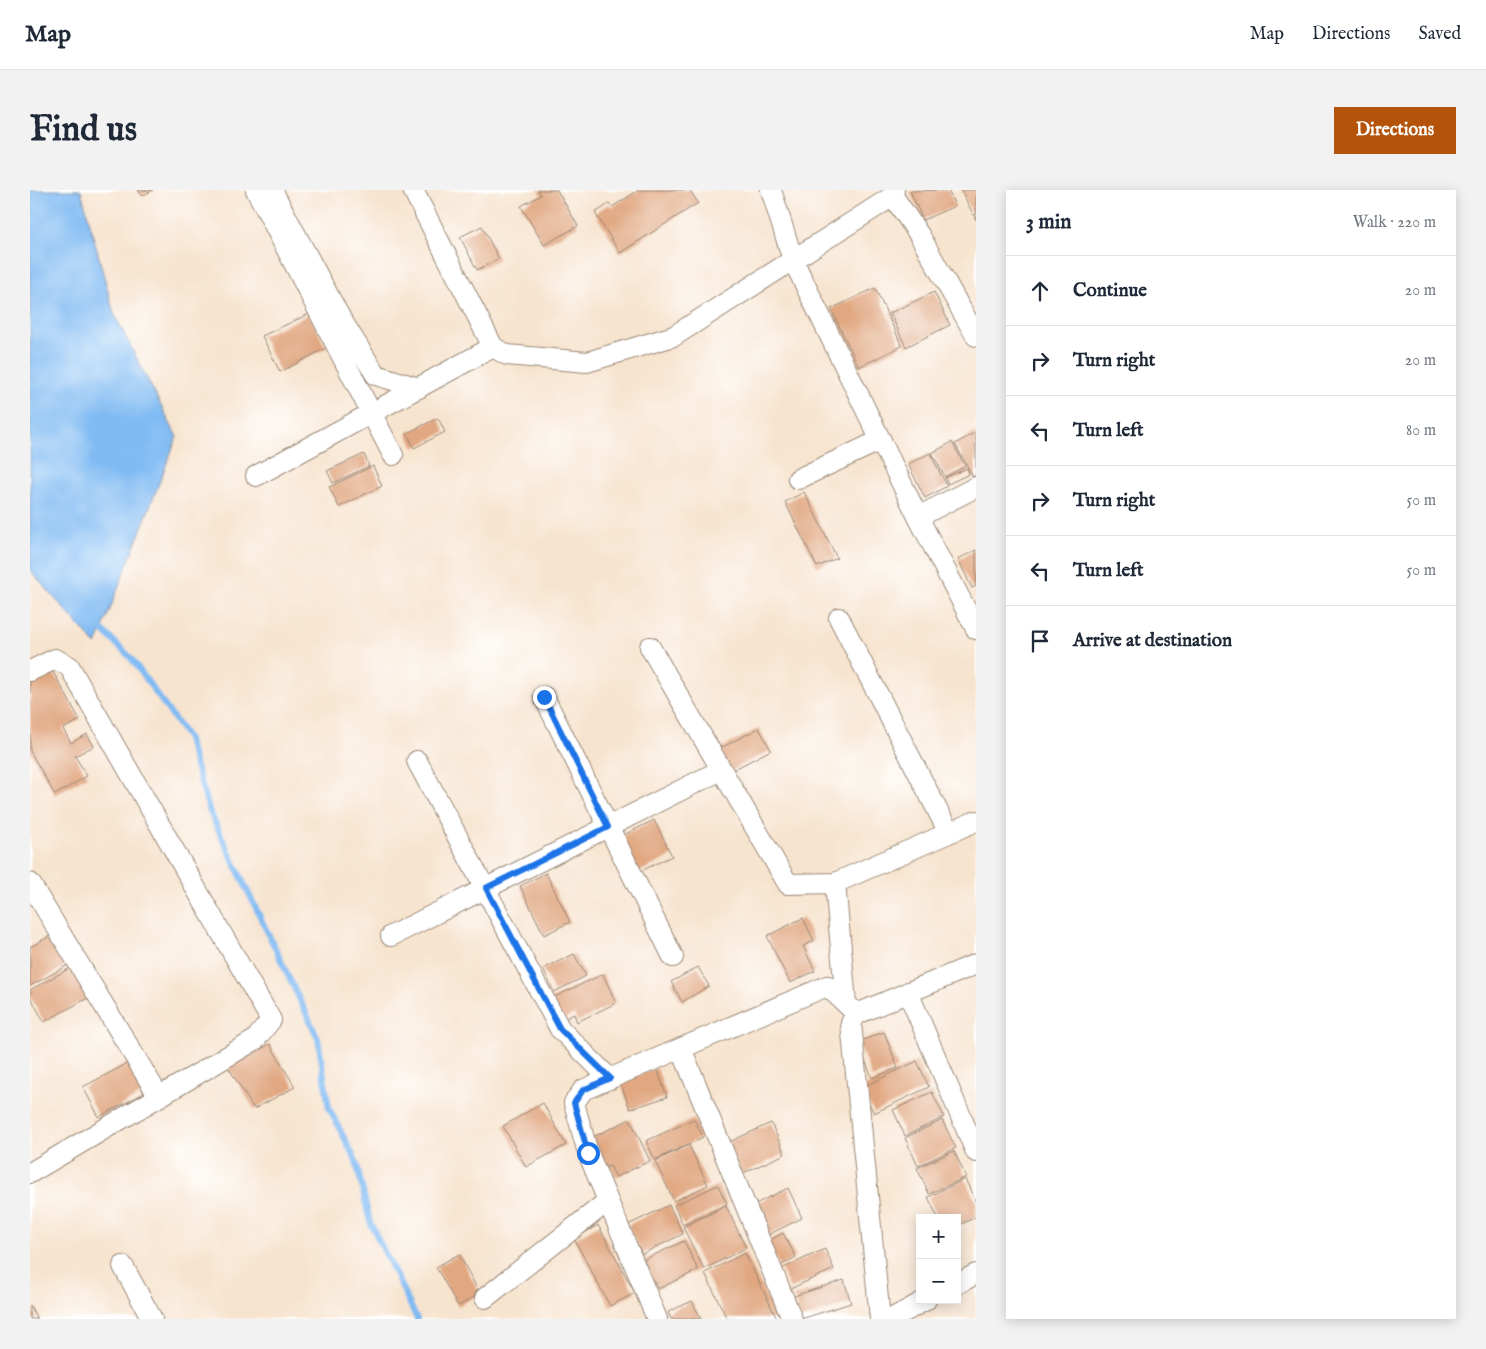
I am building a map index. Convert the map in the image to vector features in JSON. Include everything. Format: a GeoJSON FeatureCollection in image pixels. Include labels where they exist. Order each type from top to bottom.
{"type":"FeatureCollection","features":[{"type":"Feature","properties":{"kind":"street"},"geometry":{"type":"LineString","coordinates":[[256,190],[393,455]]}},
{"type":"Feature","properties":{"kind":"street"},"geometry":{"type":"LineString","coordinates":[[272,190],[341,319],[376,375],[418,388]]}},
{"type":"Feature","properties":{"kind":"street"},"geometry":{"type":"LineString","coordinates":[[413,190],[493,347],[507,355],[587,362],[674,336],[894,193],[976,336]]}},
{"type":"Feature","properties":{"kind":"street"},"geometry":{"type":"LineString","coordinates":[[771,190],[793,260],[918,517],[976,629]]}},
{"type":"Feature","properties":{"kind":"street"},"geometry":{"type":"LineString","coordinates":[[256,476],[493,347]]}},
{"type":"Feature","properties":{"kind":"street"},"geometry":{"type":"LineString","coordinates":[[798,479],[881,440]]}},
{"type":"Feature","properties":{"kind":"street"},"geometry":{"type":"LineString","coordinates":[[918,517],[976,487]]}},
{"type":"Feature","properties":{"kind":"street"},"geometry":{"type":"LineString","coordinates":[[839,618],[949,833]]}},
{"type":"Feature","properties":{"kind":"street"},"geometry":{"type":"LineString","coordinates":[[650,647],[788,884],[835,883],[976,821]]}},
{"type":"Feature","properties":{"kind":"street"},"geometry":{"type":"LineString","coordinates":[[30,671],[55,659],[69,666],[271,1020],[255,1040],[33,1164]]}},
{"type":"Feature","properties":{"kind":"street"},"geometry":{"type":"LineString","coordinates":[[544,697],[673,957]]}},
{"type":"Feature","properties":{"kind":"street"},"geometry":{"type":"LineString","coordinates":[[416,761],[486,888],[560,1029],[610,1078]]}},
{"type":"Feature","properties":{"kind":"street"},"geometry":{"type":"LineString","coordinates":[[391,936],[721,770]]}},
{"type":"Feature","properties":{"kind":"street"},"geometry":{"type":"LineString","coordinates":[[30,883],[158,1095]]}},
{"type":"Feature","properties":{"kind":"street"},"geometry":{"type":"LineString","coordinates":[[835,883],[851,1009],[880,1319]]}},
{"type":"Feature","properties":{"kind":"street"},"geometry":{"type":"LineString","coordinates":[[851,1009],[908,992],[976,964]]}},
{"type":"Feature","properties":{"kind":"street"},"geometry":{"type":"LineString","coordinates":[[657,1319],[588,1153],[574,1103],[583,1090],[827,986],[851,1009]]}},
{"type":"Feature","properties":{"kind":"street"},"geometry":{"type":"LineString","coordinates":[[908,992],[976,1152]]}},
{"type":"Feature","properties":{"kind":"street"},"geometry":{"type":"LineString","coordinates":[[682,1048],[792,1319]]}},
{"type":"Feature","properties":{"kind":"street"},"geometry":{"type":"LineString","coordinates":[[485,1298],[608,1201]]}},
{"type":"Feature","properties":{"kind":"street"},"geometry":{"type":"LineString","coordinates":[[123,1266],[152,1319]]}},
{"type":"Feature","properties":{"kind":"street"},"geometry":{"type":"LineString","coordinates":[[961,1282],[976,1274]]}},
{"type":"Feature","properties":{"kind":"street"},"geometry":{"type":"LineString","coordinates":[[891,1319],[919,1304]]}},
{"type":"Feature","properties":{"kind":"water"},"geometry":{"type":"Polygon","coordinates":[[[30,190],[81,190],[114,314],[177,437],[96,645],[30,570],[30,190]]]}},
{"type":"Feature","properties":{"kind":"building"},"geometry":{"type":"Polygon","coordinates":[[[138,190],[153,190],[142,196],[138,190]]]}},
{"type":"Feature","properties":{"kind":"building"},"geometry":{"type":"Polygon","coordinates":[[[538,190],[557,190],[578,226],[544,245],[521,206],[541,195],[538,190]]]}},
{"type":"Feature","properties":{"kind":"building"},"geometry":{"type":"Polygon","coordinates":[[[639,190],[690,190],[698,203],[620,253],[595,213],[609,204],[612,207],[639,190]]]}},
{"type":"Feature","properties":{"kind":"building"},"geometry":{"type":"Polygon","coordinates":[[[948,190],[955,206],[923,220],[910,191],[948,190]]]}},
{"type":"Feature","properties":{"kind":"building"},"geometry":{"type":"Polygon","coordinates":[[[961,190],[976,190],[976,220],[961,190]]]}},
{"type":"Feature","properties":{"kind":"building"},"geometry":{"type":"Polygon","coordinates":[[[482,226],[499,259],[477,270],[460,237],[482,226]]]}},
{"type":"Feature","properties":{"kind":"building"},"geometry":{"type":"Polygon","coordinates":[[[875,288],[902,346],[859,367],[831,309],[875,288]]]}},
{"type":"Feature","properties":{"kind":"building"},"geometry":{"type":"Polygon","coordinates":[[[934,292],[950,325],[906,347],[890,313],[934,292]]]}},
{"type":"Feature","properties":{"kind":"building"},"geometry":{"type":"Polygon","coordinates":[[[309,314],[326,348],[280,372],[262,336],[309,314]]]}},
{"type":"Feature","properties":{"kind":"building"},"geometry":{"type":"Polygon","coordinates":[[[438,418],[445,432],[414,448],[407,433],[438,418]]]}},
{"type":"Feature","properties":{"kind":"building"},"geometry":{"type":"Polygon","coordinates":[[[976,432],[976,475],[973,477],[955,444],[976,432]]]}},
{"type":"Feature","properties":{"kind":"building"},"geometry":{"type":"Polygon","coordinates":[[[952,442],[965,466],[945,477],[932,453],[952,442]]]}},
{"type":"Feature","properties":{"kind":"building"},"geometry":{"type":"Polygon","coordinates":[[[930,453],[947,486],[925,498],[908,464],[930,453]]]}},
{"type":"Feature","properties":{"kind":"building"},"geometry":{"type":"Polygon","coordinates":[[[364,454],[369,466],[333,483],[327,471],[364,454]]]}},
{"type":"Feature","properties":{"kind":"building"},"geometry":{"type":"Polygon","coordinates":[[[373,466],[382,486],[339,507],[329,487],[373,466]]]}},
{"type":"Feature","properties":{"kind":"building"},"geometry":{"type":"Polygon","coordinates":[[[967,468],[969,474],[948,484],[945,478],[967,468]]]}},
{"type":"Feature","properties":{"kind":"building"},"geometry":{"type":"Polygon","coordinates":[[[804,492],[837,558],[817,567],[785,502],[804,492]]]}},
{"type":"Feature","properties":{"kind":"building"},"geometry":{"type":"Polygon","coordinates":[[[976,550],[976,586],[972,588],[958,559],[976,550]]]}},
{"type":"Feature","properties":{"kind":"building"},"geometry":{"type":"Polygon","coordinates":[[[51,668],[80,720],[63,729],[71,743],[87,734],[94,746],[75,756],[87,776],[55,795],[30,751],[30,680],[51,668]]]}},
{"type":"Feature","properties":{"kind":"building"},"geometry":{"type":"Polygon","coordinates":[[[759,728],[771,750],[727,773],[715,751],[759,728]]]}},
{"type":"Feature","properties":{"kind":"building"},"geometry":{"type":"Polygon","coordinates":[[[654,820],[672,856],[635,874],[618,838],[654,820]]]}},
{"type":"Feature","properties":{"kind":"building"},"geometry":{"type":"Polygon","coordinates":[[[546,873],[570,922],[544,935],[520,886],[546,873]]]}},
{"type":"Feature","properties":{"kind":"building"},"geometry":{"type":"Polygon","coordinates":[[[803,918],[814,941],[803,946],[815,971],[790,983],[767,936],[803,918]]]}},
{"type":"Feature","properties":{"kind":"building"},"geometry":{"type":"Polygon","coordinates":[[[55,933],[72,963],[30,986],[30,947],[55,933]]]}},
{"type":"Feature","properties":{"kind":"building"},"geometry":{"type":"Polygon","coordinates":[[[574,954],[586,976],[554,992],[543,969],[574,954]]]}},
{"type":"Feature","properties":{"kind":"building"},"geometry":{"type":"Polygon","coordinates":[[[72,967],[88,998],[44,1022],[30,996],[30,990],[72,967]]]}},
{"type":"Feature","properties":{"kind":"building"},"geometry":{"type":"Polygon","coordinates":[[[698,967],[709,986],[682,1002],[671,982],[698,967]]]}},
{"type":"Feature","properties":{"kind":"building"},"geometry":{"type":"Polygon","coordinates":[[[603,974],[616,1003],[577,1022],[574,1014],[558,1022],[548,1000],[603,974]]]}},
{"type":"Feature","properties":{"kind":"building"},"geometry":{"type":"Polygon","coordinates":[[[884,1032],[898,1068],[872,1078],[858,1042],[884,1032]]]}},
{"type":"Feature","properties":{"kind":"building"},"geometry":{"type":"Polygon","coordinates":[[[270,1044],[295,1087],[254,1109],[228,1067],[270,1044]]]}},
{"type":"Feature","properties":{"kind":"building"},"geometry":{"type":"Polygon","coordinates":[[[917,1061],[929,1087],[874,1113],[861,1088],[917,1061]]]}},
{"type":"Feature","properties":{"kind":"building"},"geometry":{"type":"Polygon","coordinates":[[[128,1063],[144,1093],[99,1117],[83,1087],[128,1063]]]}},
{"type":"Feature","properties":{"kind":"building"},"geometry":{"type":"Polygon","coordinates":[[[657,1068],[667,1097],[630,1109],[620,1082],[657,1068]]]}},
{"type":"Feature","properties":{"kind":"building"},"geometry":{"type":"Polygon","coordinates":[[[932,1092],[944,1117],[905,1136],[893,1110],[932,1092]]]}},
{"type":"Feature","properties":{"kind":"building"},"geometry":{"type":"Polygon","coordinates":[[[543,1103],[566,1145],[526,1167],[503,1126],[543,1103]]]}},
{"type":"Feature","properties":{"kind":"building"},"geometry":{"type":"Polygon","coordinates":[[[630,1119],[650,1161],[616,1177],[610,1166],[601,1170],[587,1140],[630,1119]]]}},
{"type":"Feature","properties":{"kind":"building"},"geometry":{"type":"Polygon","coordinates":[[[694,1119],[703,1137],[655,1160],[646,1141],[694,1119]]]}},
{"type":"Feature","properties":{"kind":"building"},"geometry":{"type":"Polygon","coordinates":[[[942,1120],[956,1148],[918,1166],[905,1138],[942,1120]]]}},
{"type":"Feature","properties":{"kind":"building"},"geometry":{"type":"Polygon","coordinates":[[[771,1123],[785,1154],[741,1174],[727,1143],[771,1123]]]}},
{"type":"Feature","properties":{"kind":"building"},"geometry":{"type":"Polygon","coordinates":[[[689,1145],[708,1185],[674,1201],[655,1161],[689,1145]]]}},
{"type":"Feature","properties":{"kind":"building"},"geometry":{"type":"Polygon","coordinates":[[[954,1151],[966,1177],[929,1194],[917,1168],[954,1151]]]}},
{"type":"Feature","properties":{"kind":"building"},"geometry":{"type":"Polygon","coordinates":[[[965,1179],[976,1202],[976,1217],[961,1224],[961,1214],[936,1214],[928,1197],[965,1179]]]}},
{"type":"Feature","properties":{"kind":"building"},"geometry":{"type":"Polygon","coordinates":[[[718,1185],[727,1204],[683,1225],[674,1205],[718,1185]]]}},
{"type":"Feature","properties":{"kind":"building"},"geometry":{"type":"Polygon","coordinates":[[[788,1188],[802,1218],[766,1236],[751,1206],[788,1188]]]}},
{"type":"Feature","properties":{"kind":"building"},"geometry":{"type":"Polygon","coordinates":[[[669,1205],[683,1234],[642,1254],[628,1225],[669,1205]]]}},
{"type":"Feature","properties":{"kind":"building"},"geometry":{"type":"Polygon","coordinates":[[[726,1206],[746,1248],[704,1269],[683,1227],[726,1206]]]}},
{"type":"Feature","properties":{"kind":"building"},"geometry":{"type":"Polygon","coordinates":[[[598,1225],[635,1293],[610,1306],[574,1239],[598,1225]]]}},
{"type":"Feature","properties":{"kind":"building"},"geometry":{"type":"Polygon","coordinates":[[[783,1233],[796,1257],[780,1266],[766,1242],[783,1233]]]}},
{"type":"Feature","properties":{"kind":"building"},"geometry":{"type":"Polygon","coordinates":[[[684,1241],[698,1270],[658,1289],[643,1260],[684,1241]]]}},
{"type":"Feature","properties":{"kind":"building"},"geometry":{"type":"Polygon","coordinates":[[[825,1249],[834,1269],[790,1289],[781,1269],[825,1249]]]}},
{"type":"Feature","properties":{"kind":"building"},"geometry":{"type":"Polygon","coordinates":[[[745,1253],[777,1319],[727,1319],[705,1273],[745,1253]]]}},
{"type":"Feature","properties":{"kind":"building"},"geometry":{"type":"Polygon","coordinates":[[[459,1254],[480,1294],[458,1306],[436,1267],[459,1254]]]}},
{"type":"Feature","properties":{"kind":"building"},"geometry":{"type":"Polygon","coordinates":[[[844,1280],[851,1303],[801,1319],[794,1296],[844,1280]]]}},
{"type":"Feature","properties":{"kind":"building"},"geometry":{"type":"Polygon","coordinates":[[[692,1301],[701,1319],[671,1319],[668,1312],[692,1301]]]}},
{"type":"Feature","properties":{"kind":"building"},"geometry":{"type":"Polygon","coordinates":[[[30,1305],[37,1319],[30,1319],[30,1305]]]}},
{"type":"Feature","properties":{"kind":"waterway"},"geometry":{"type":"LineString","coordinates":[[96,624],[131,658],[187,737],[209,810],[318,1038],[329,1108],[356,1161],[370,1222],[417,1319]]}},
{"type":"Feature","properties":{"kind":"route"},"geometry":{"type":"LineString","coordinates":[[544,697],[608,827],[486,888],[560,1029],[610,1078],[583,1090],[574,1103],[588,1153]]}}]}
